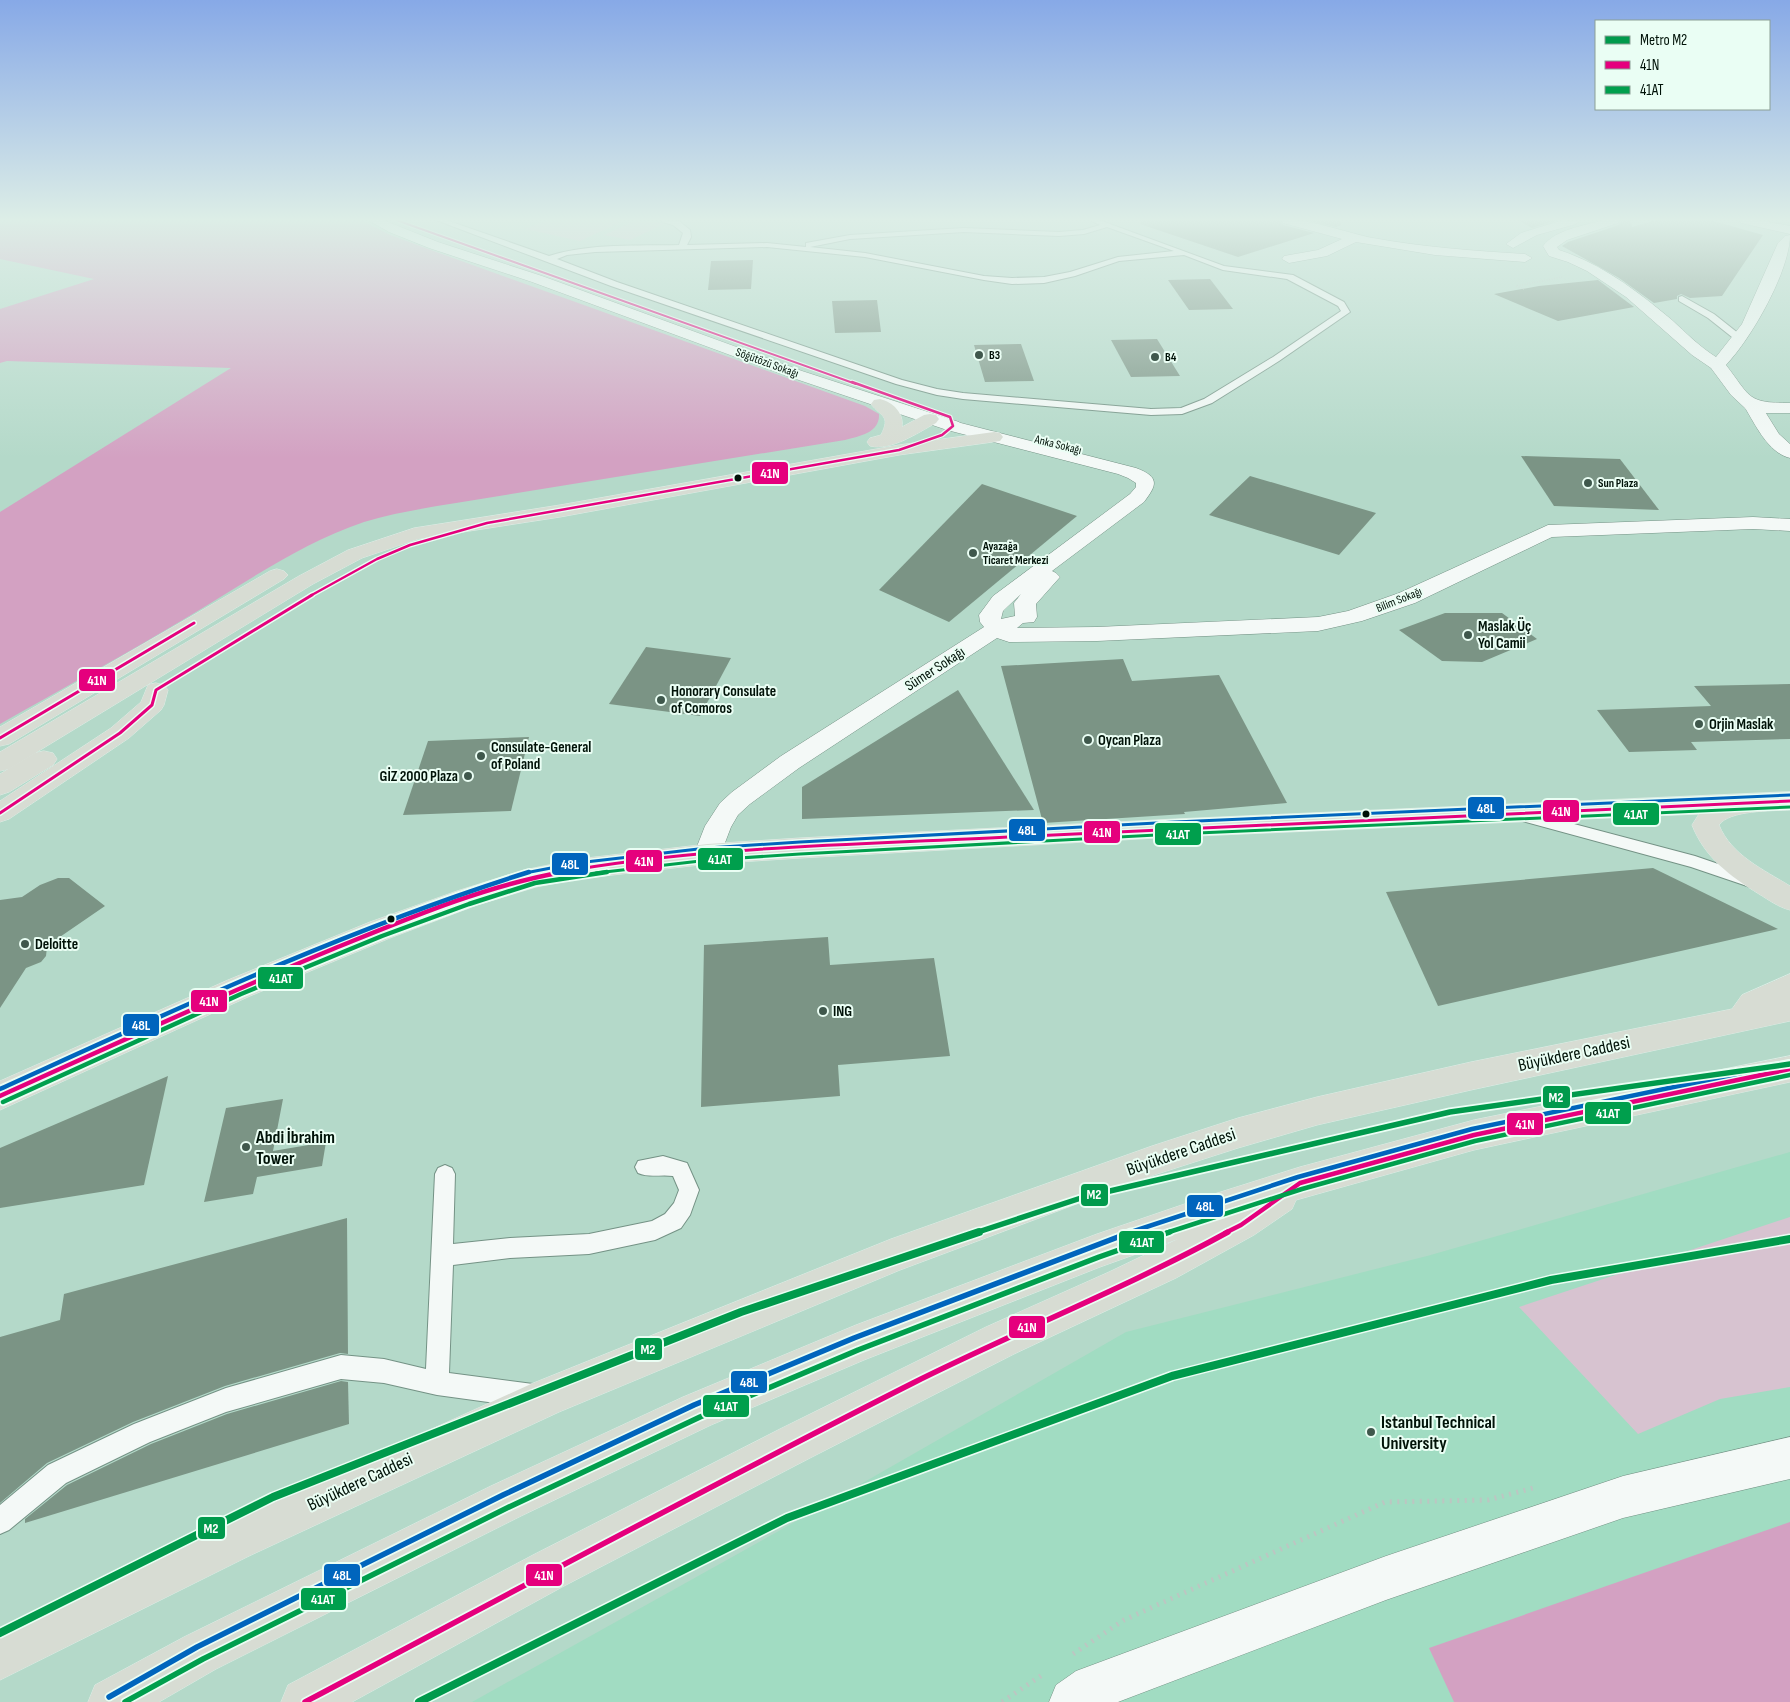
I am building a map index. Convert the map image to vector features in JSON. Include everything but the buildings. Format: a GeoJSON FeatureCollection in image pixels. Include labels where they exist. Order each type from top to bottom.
{"type":"FeatureCollection","features":[{"type":"Feature","properties":{"kind":"main road"},"geometry":{"type":"LineString","coordinates":[[880,404],[892,413],[894,418],[893,445]]}},
{"type":"Feature","properties":{"kind":"main road"},"geometry":{"type":"LineString","coordinates":[[893,445],[907,432],[930,419]]}},
{"type":"Feature","properties":{"kind":"main road"},"geometry":{"type":"LineString","coordinates":[[0,763],[331,566],[375,546],[414,534],[487,523],[893,445],[942,434],[951,422]]}},
{"type":"Feature","properties":{"kind":"main road"},"geometry":{"type":"LineString","coordinates":[[333,544],[382,526],[417,517],[860,446],[994,437]]}},
{"type":"Feature","properties":{"kind":"main road"},"geometry":{"type":"LineString","coordinates":[[0,786],[322,589],[377,559],[410,546],[487,523]]}},
{"type":"Feature","properties":{"kind":"main road"},"geometry":{"type":"LineString","coordinates":[[0,738],[297,563]]}},
{"type":"Feature","properties":{"kind":"main road"},"geometry":{"type":"LineString","coordinates":[[0,813],[120,732],[152,705],[156,690]]}},
{"type":"Feature","properties":{"kind":"main road"},"geometry":{"type":"LineString","coordinates":[[0,1096],[239,988],[371,934],[467,898],[534,877],[578,869],[708,854],[1185,828],[1790,801]]}},
{"type":"Feature","properties":{"kind":"main road"},"geometry":{"type":"LineString","coordinates":[[1746,803],[1712,815],[1705,825],[1708,837],[1739,867],[1780,894]]}},
{"type":"Feature","properties":{"kind":"main road"},"geometry":{"type":"LineString","coordinates":[[1738,1020],[1753,1004],[1790,986]]}},
{"type":"Feature","properties":{"kind":"main road","name":"Büyükdere Caddesi"},"geometry":{"type":"LineString","coordinates":[[0,1657],[234,1540],[401,1462],[545,1398],[891,1256],[1152,1161],[1238,1133],[1317,1111],[1471,1076],[1790,1009]]}},
{"type":"Feature","properties":{"kind":"main road"},"geometry":{"type":"LineString","coordinates":[[112,1702],[200,1653],[506,1501],[697,1411],[856,1344],[1097,1251],[1208,1212],[1300,1183],[1474,1135],[1790,1069]]}},
{"type":"Feature","properties":{"kind":"main road"},"geometry":{"type":"LineString","coordinates":[[305,1702],[700,1492],[1008,1336],[1182,1257],[1240,1225],[1300,1183]]}},
{"type":"Feature","properties":{"kind":"street","name":"Söğütözü Sokağı"},"geometry":{"type":"LineString","coordinates":[[594,299],[880,404],[930,419]]}},
{"type":"Feature","properties":{"kind":"street","name":"Söğütözü Sokağı"},"geometry":{"type":"LineString","coordinates":[[617,299],[951,422]]}},
{"type":"Feature","properties":{"kind":"street"},"geometry":{"type":"LineString","coordinates":[[1636,299],[1658,314],[1717,366],[1734,389],[1753,406],[1767,414],[1790,437]]}},
{"type":"Feature","properties":{"kind":"street"},"geometry":{"type":"LineString","coordinates":[[1717,366],[1734,350],[1763,299]]}},
{"type":"Feature","properties":{"kind":"street"},"geometry":{"type":"LineString","coordinates":[[1753,406],[1790,408]]}},
{"type":"Feature","properties":{"kind":"street"},"geometry":{"type":"LineString","coordinates":[[1753,406],[1772,437],[1790,454]]}},
{"type":"Feature","properties":{"kind":"street"},"geometry":{"type":"LineString","coordinates":[[930,419],[951,422]]}},
{"type":"Feature","properties":{"kind":"street","name":"Anka Sokağı"},"geometry":{"type":"LineString","coordinates":[[951,422],[994,437],[1116,468],[1153,482]]}},
{"type":"Feature","properties":{"kind":"street","name":"Anka Sokağı"},"geometry":{"type":"LineString","coordinates":[[951,422],[1055,444],[1130,464],[1151,473],[1153,482]]}},
{"type":"Feature","properties":{"kind":"street"},"geometry":{"type":"LineString","coordinates":[[998,630],[990,621],[990,614],[994,608],[1017,587],[1137,498],[1153,482],[1158,494],[1045,580],[1025,602],[1026,617]]}},
{"type":"Feature","properties":{"kind":"street","name":"Bilim Sokağı"},"geometry":{"type":"LineString","coordinates":[[1026,617],[1039,623],[1078,626],[1311,615],[1348,607],[1397,590],[1544,525],[1790,518]]}},
{"type":"Feature","properties":{"kind":"street","name":"Bilim Sokağı"},"geometry":{"type":"LineString","coordinates":[[998,630],[1010,635],[1021,636],[1224,630],[1318,624],[1354,616],[1400,601],[1548,531],[1754,523],[1790,525]]}},
{"type":"Feature","properties":{"kind":"street","name":"Sümer Sokağı"},"geometry":{"type":"LineString","coordinates":[[708,854],[718,826],[729,809],[741,798],[790,762],[998,630],[1026,617]]}},
{"type":"Feature","properties":{"kind":"street"},"geometry":{"type":"LineString","coordinates":[[1073,1702],[1093,1688],[1248,1629],[1386,1578],[1586,1509],[1623,1497],[1790,1458]]}},
{"type":"Feature","properties":{"kind":"lane"},"geometry":{"type":"LineString","coordinates":[[659,299],[917,387],[963,396],[1150,412],[1182,411],[1208,401],[1276,360],[1346,312],[1341,304],[1332,299]]}},
{"type":"Feature","properties":{"kind":"lane"},"geometry":{"type":"LineString","coordinates":[[1683,299],[1711,316],[1740,339]]}},
{"type":"Feature","properties":{"kind":"lane"},"geometry":{"type":"LineString","coordinates":[[1514,813],[1695,862],[1780,894]]}},
{"type":"Feature","properties":{"kind":"lane"},"geometry":{"type":"LineString","coordinates":[[442,1256],[510,1248],[590,1244],[655,1230],[674,1221],[683,1208],[689,1190],[680,1169],[663,1165],[645,1167]]}},
{"type":"Feature","properties":{"kind":"lane"},"geometry":{"type":"LineString","coordinates":[[437,1384],[444,1174]]}},
{"type":"Feature","properties":{"kind":"lane"},"geometry":{"type":"LineString","coordinates":[[0,1521],[57,1474],[143,1432],[226,1400],[341,1367],[384,1372],[437,1384],[545,1398]]}},
{"type":"Feature","properties":{"kind":"path"},"geometry":{"type":"LineString","coordinates":[[1124,1620],[1384,1502],[1488,1500],[1545,1485]]}},
{"type":"Feature","properties":{"kind":"shaded area"},"geometry":{"type":"Polygon","coordinates":[[[30,299],[568,299],[865,406],[879,414],[873,430],[845,440],[433,507],[398,513],[364,522],[297,552],[143,643],[0,724],[0,512],[231,368],[7,361],[0,363],[0,309],[30,299]]]}},
{"type":"Feature","properties":{"kind":"shaded area","name":"Istanbul Technical University"},"geometry":{"type":"Polygon","coordinates":[[[1790,1152],[1790,1702],[472,1702],[777,1532],[1126,1332],[1427,1256],[1790,1152]]]}},
{"type":"Feature","properties":{"kind":"shaded area"},"geometry":{"type":"Polygon","coordinates":[[[1790,1217],[1790,1387],[1720,1399],[1638,1434],[1519,1307],[1790,1217]]]}},
{"type":"Feature","properties":{"kind":"shaded area"},"geometry":{"type":"Polygon","coordinates":[[[1790,1522],[1790,1702],[1454,1702],[1429,1648],[1790,1522]]]}},
{"type":"Feature","properties":{"kind":"metro line","name":"M2"},"geometry":{"type":"LineString","coordinates":[[0,1633],[273,1497],[741,1312],[1084,1197],[1450,1112],[1790,1064]]}},
{"type":"Feature","properties":{"kind":"metro line","name":"M2"},"geometry":{"type":"LineString","coordinates":[[419,1702],[787,1518],[1172,1376],[1551,1280],[1790,1239]]}},
{"type":"Feature","properties":{"kind":"transit line","name":"41N"},"geometry":{"type":"LineString","coordinates":[[0,813],[120,733],[152,705],[156,690],[315,593],[377,559],[410,545],[487,523],[899,450],[942,435],[953,426],[950,417],[619,299]]}},
{"type":"Feature","properties":{"kind":"transit line","name":"41N"},"geometry":{"type":"LineString","coordinates":[[0,738],[194,623]]}},
{"type":"Feature","properties":{"kind":"transit line","name":"48L"},"geometry":{"type":"LineString","coordinates":[[0,1089],[236,982],[378,924],[465,892],[532,871],[577,863],[707,848],[800,842],[1175,822],[1790,795]]}},
{"type":"Feature","properties":{"kind":"transit line","name":"41N"},"geometry":{"type":"LineString","coordinates":[[0,1096],[239,988],[380,930],[467,898],[534,877],[578,869],[708,854],[800,848],[1175,828],[1790,801]]}},
{"type":"Feature","properties":{"kind":"transit line","name":"41AT"},"geometry":{"type":"LineString","coordinates":[[3,1102],[241,994],[382,936],[469,904],[535,883],[579,875],[709,860],[800,854],[1175,834],[1790,807]]}},
{"type":"Feature","properties":{"kind":"transit line","name":"48L"},"geometry":{"type":"LineString","coordinates":[[109,1697],[197,1647],[503,1495],[694,1405],[854,1338],[1095,1245],[1206,1206],[1298,1177],[1472,1129],[1789,1063]]}},
{"type":"Feature","properties":{"kind":"transit line","name":"41N"},"geometry":{"type":"LineString","coordinates":[[305,1702],[700,1492],[913,1383],[1008,1336],[1182,1257],[1241,1225],[1300,1183],[1474,1135],[1790,1069]]}},
{"type":"Feature","properties":{"kind":"transit line","name":"41AT"},"geometry":{"type":"LineString","coordinates":[[125,1702],[203,1659],[509,1507],[700,1417],[858,1350],[1099,1257],[1210,1218],[1302,1189],[1475,1141],[1790,1075]]}},
{"type":"Feature","properties":{"kind":"place","name":"B3"},"geometry":{"type":"Point","coordinates":[979,355]}},
{"type":"Feature","properties":{"kind":"place","name":"B4"},"geometry":{"type":"Point","coordinates":[1155,357]}},
{"type":"Feature","properties":{"kind":"place","name":"Sun Plaza"},"geometry":{"type":"Point","coordinates":[1588,483]}},
{"type":"Feature","properties":{"kind":"place","name":"Ayazağa Ticaret Merkezi"},"geometry":{"type":"Point","coordinates":[973,553]}},
{"type":"Feature","properties":{"kind":"place","name":"Maslak Üç Yol Camii"},"geometry":{"type":"Point","coordinates":[1468,635]}},
{"type":"Feature","properties":{"kind":"place","name":"Honorary Consulate of Comoros"},"geometry":{"type":"Point","coordinates":[661,700]}},
{"type":"Feature","properties":{"kind":"place","name":"Orjin Maslak"},"geometry":{"type":"Point","coordinates":[1699,724]}},
{"type":"Feature","properties":{"kind":"place","name":"Oycan Plaza"},"geometry":{"type":"Point","coordinates":[1088,740]}},
{"type":"Feature","properties":{"kind":"place","name":"Consulate-General of Poland"},"geometry":{"type":"Point","coordinates":[481,756]}},
{"type":"Feature","properties":{"kind":"place","name":"GİZ 2000 Plaza"},"geometry":{"type":"Point","coordinates":[468,776]}},
{"type":"Feature","properties":{"kind":"place","name":"Deloitte"},"geometry":{"type":"Point","coordinates":[25,944]}},
{"type":"Feature","properties":{"kind":"place","name":"ING"},"geometry":{"type":"Point","coordinates":[823,1011]}},
{"type":"Feature","properties":{"kind":"place","name":"Abdi İbrahim Tower"},"geometry":{"type":"Point","coordinates":[246,1147]}},
{"type":"Feature","properties":{"kind":"place","name":"Istanbul Technical University"},"geometry":{"type":"Point","coordinates":[1371,1432]}}]}
